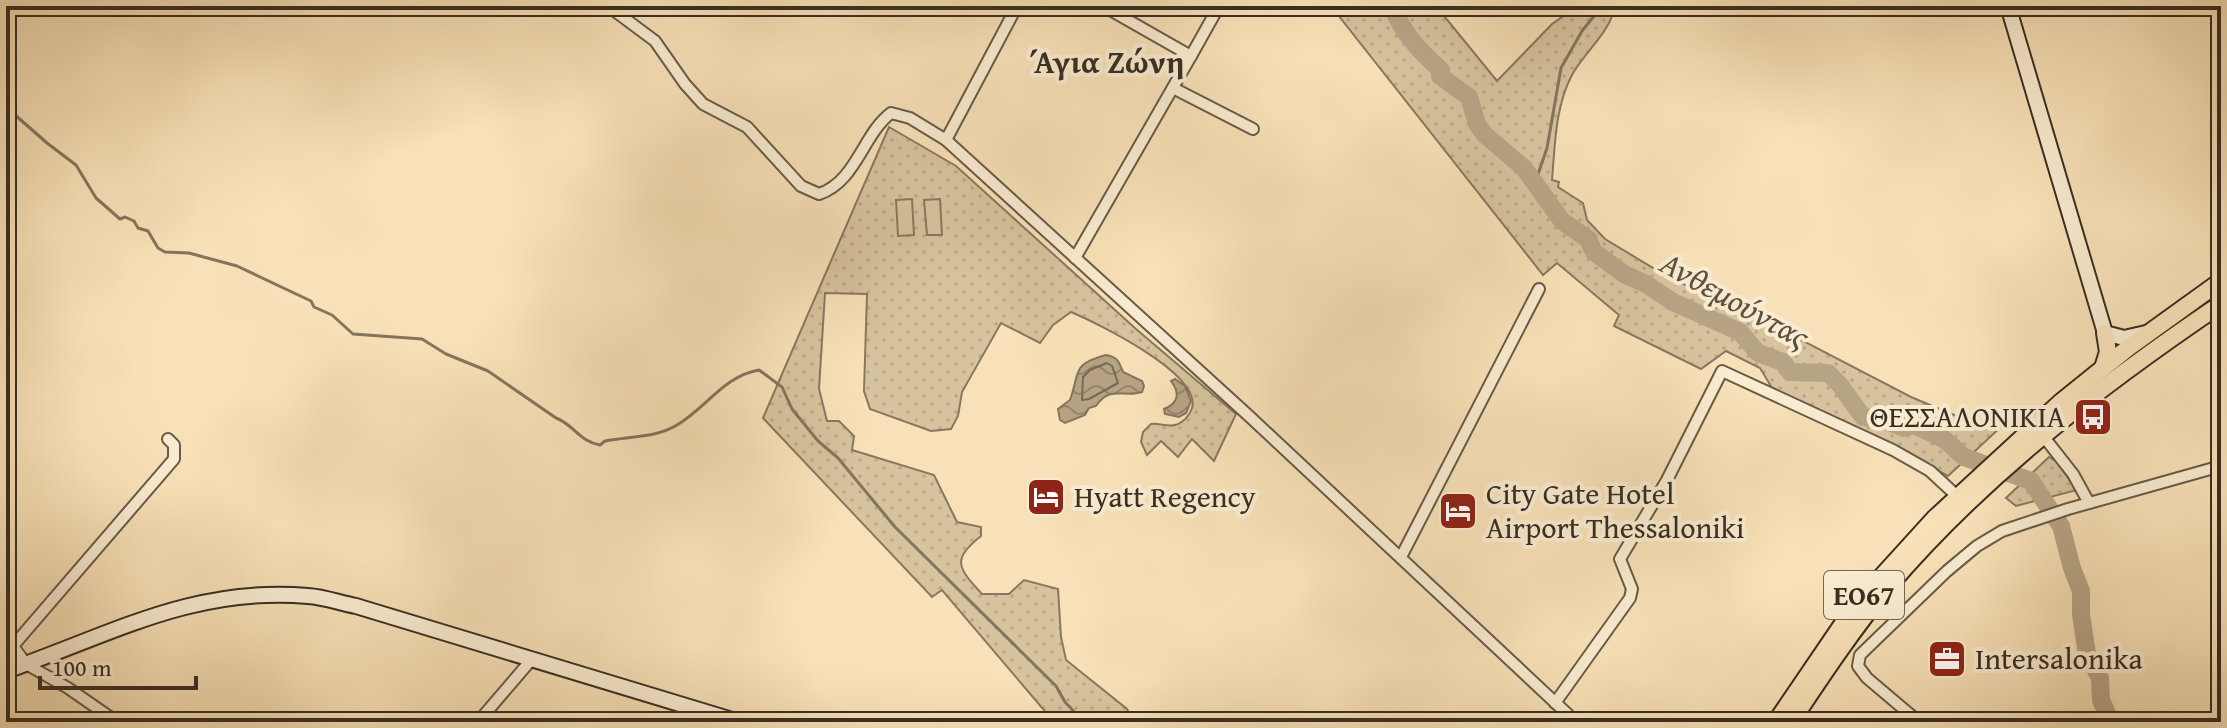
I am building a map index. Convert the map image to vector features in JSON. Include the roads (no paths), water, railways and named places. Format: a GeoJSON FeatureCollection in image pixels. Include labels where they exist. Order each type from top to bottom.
{"type":"FeatureCollection","features":[{"type":"Feature","properties":{"kind":"main road","name":"ΕΟ67"},"geometry":{"type":"LineString","coordinates":[[1791,722],[1885,591],[1977,486],[2103,368],[2221,281]]}},
{"type":"Feature","properties":{"kind":"main road","name":"ΕΟ67"},"geometry":{"type":"LineString","coordinates":[[2022,446],[2044,437],[2153,352],[2221,304]]}},
{"type":"Feature","properties":{"kind":"main road"},"geometry":{"type":"LineString","coordinates":[[2103,368],[2108,352],[2105,333]]}},
{"type":"Feature","properties":{"kind":"main road","name":"ΕΟ67"},"geometry":{"type":"LineString","coordinates":[[1776,722],[1862,597],[1957,496],[1977,486]]}},
{"type":"Feature","properties":{"kind":"street"},"geometry":{"type":"LineString","coordinates":[[608,6],[655,41],[703,104],[753,132],[788,173],[808,190],[819,194],[832,189],[854,165],[876,128],[891,113],[910,118],[946,140],[1401,557],[1576,722]]}},
{"type":"Feature","properties":{"kind":"street"},"geometry":{"type":"LineString","coordinates":[[946,140],[1017,6]]}},
{"type":"Feature","properties":{"kind":"street"},"geometry":{"type":"LineString","coordinates":[[1103,6],[1191,56]]}},
{"type":"Feature","properties":{"kind":"street"},"geometry":{"type":"LineString","coordinates":[[1075,258],[1219,6]]}},
{"type":"Feature","properties":{"kind":"street"},"geometry":{"type":"LineString","coordinates":[[2008,6],[2105,333],[2124,338],[2150,331]]}},
{"type":"Feature","properties":{"kind":"street"},"geometry":{"type":"LineString","coordinates":[[1173,88],[1253,129]]}},
{"type":"Feature","properties":{"kind":"street"},"geometry":{"type":"LineString","coordinates":[[1401,557],[1539,289]]}},
{"type":"Feature","properties":{"kind":"street"},"geometry":{"type":"LineString","coordinates":[[1555,703],[1630,598],[1632,589],[1620,559],[1667,480],[1722,371],[1893,450],[1930,471],[1957,496]]}},
{"type":"Feature","properties":{"kind":"street"},"geometry":{"type":"LineString","coordinates":[[2044,437],[2073,474],[2089,503]]}},
{"type":"Feature","properties":{"kind":"street"},"geometry":{"type":"LineString","coordinates":[[117,722],[26,664],[13,646],[174,459],[174,445],[168,439]]}},
{"type":"Feature","properties":{"kind":"street"},"geometry":{"type":"LineString","coordinates":[[1919,722],[1867,678],[1858,666],[1860,655],[1967,554],[2021,523],[2221,466]]}},
{"type":"Feature","properties":{"kind":"street"},"geometry":{"type":"LineString","coordinates":[[6,671],[153,614],[220,598],[269,594],[311,596],[356,606],[739,722]]}},
{"type":"Feature","properties":{"kind":"street"},"geometry":{"type":"LineString","coordinates":[[478,722],[532,659]]}},
{"type":"Feature","properties":{"kind":"water"},"geometry":{"type":"Polygon","coordinates":[[[1106,355],[1118,360],[1123,372],[1142,381],[1142,392],[1112,394],[1089,408],[1085,415],[1065,423],[1060,420],[1058,409],[1070,400],[1082,366],[1106,355]]]}},
{"type":"Feature","properties":{"kind":"water"},"geometry":{"type":"Polygon","coordinates":[[[1175,379],[1185,386],[1191,401],[1186,413],[1179,417],[1165,414],[1164,409],[1173,404],[1176,397],[1171,381],[1175,379]]]}},
{"type":"Feature","properties":{"kind":"waterway","name":"Ανθεμούντας"},"geometry":{"type":"LineString","coordinates":[[1392,6],[1412,40],[1441,70],[1440,76],[1469,97],[1477,124],[1485,135],[1524,168],[1562,221],[1588,239],[1594,252],[1624,274],[1673,302],[1740,332],[1758,353],[1783,362],[1790,372],[1828,373],[1863,417],[1884,420],[1904,428],[1914,425],[1944,439],[1964,457],[2031,481],[2061,526],[2081,591],[2087,654],[2100,678],[2101,700],[2111,722]]}},
{"type":"Feature","properties":{"kind":"waterway"},"geometry":{"type":"LineString","coordinates":[[1534,186],[1547,148],[1561,68],[1582,31],[1602,6]]}},
{"type":"Feature","properties":{"kind":"waterway"},"geometry":{"type":"LineString","coordinates":[[6,107],[76,165],[96,198],[120,219],[125,217],[134,221],[138,228],[148,231],[158,248],[237,266],[311,301],[314,307],[332,315],[353,334],[422,339],[446,354],[488,371],[593,443],[600,445],[605,441],[669,429],[688,418],[736,379],[759,370],[782,387],[792,409],[818,441],[838,458],[895,527],[1056,686],[1065,702],[1084,722]]}},
{"type":"Feature","properties":{"kind":"place","name":"ΘΕΣΣΑΛΟΝΙΚΙΑ"},"geometry":{"type":"Point","coordinates":[2093,417]}},
{"type":"Feature","properties":{"kind":"place","name":"Hyatt Regency"},"geometry":{"type":"Point","coordinates":[1046,497]}},
{"type":"Feature","properties":{"kind":"place","name":"City Gate Hotel Airport Thessaloniki"},"geometry":{"type":"Point","coordinates":[1458,511]}},
{"type":"Feature","properties":{"kind":"place","name":"Intersalonika"},"geometry":{"type":"Point","coordinates":[1947,659]}},
{"type":"Feature","properties":{"kind":"district","name":"Άγια Ζώνη"},"geometry":{"type":"Point","coordinates":[1107,62]}}]}
